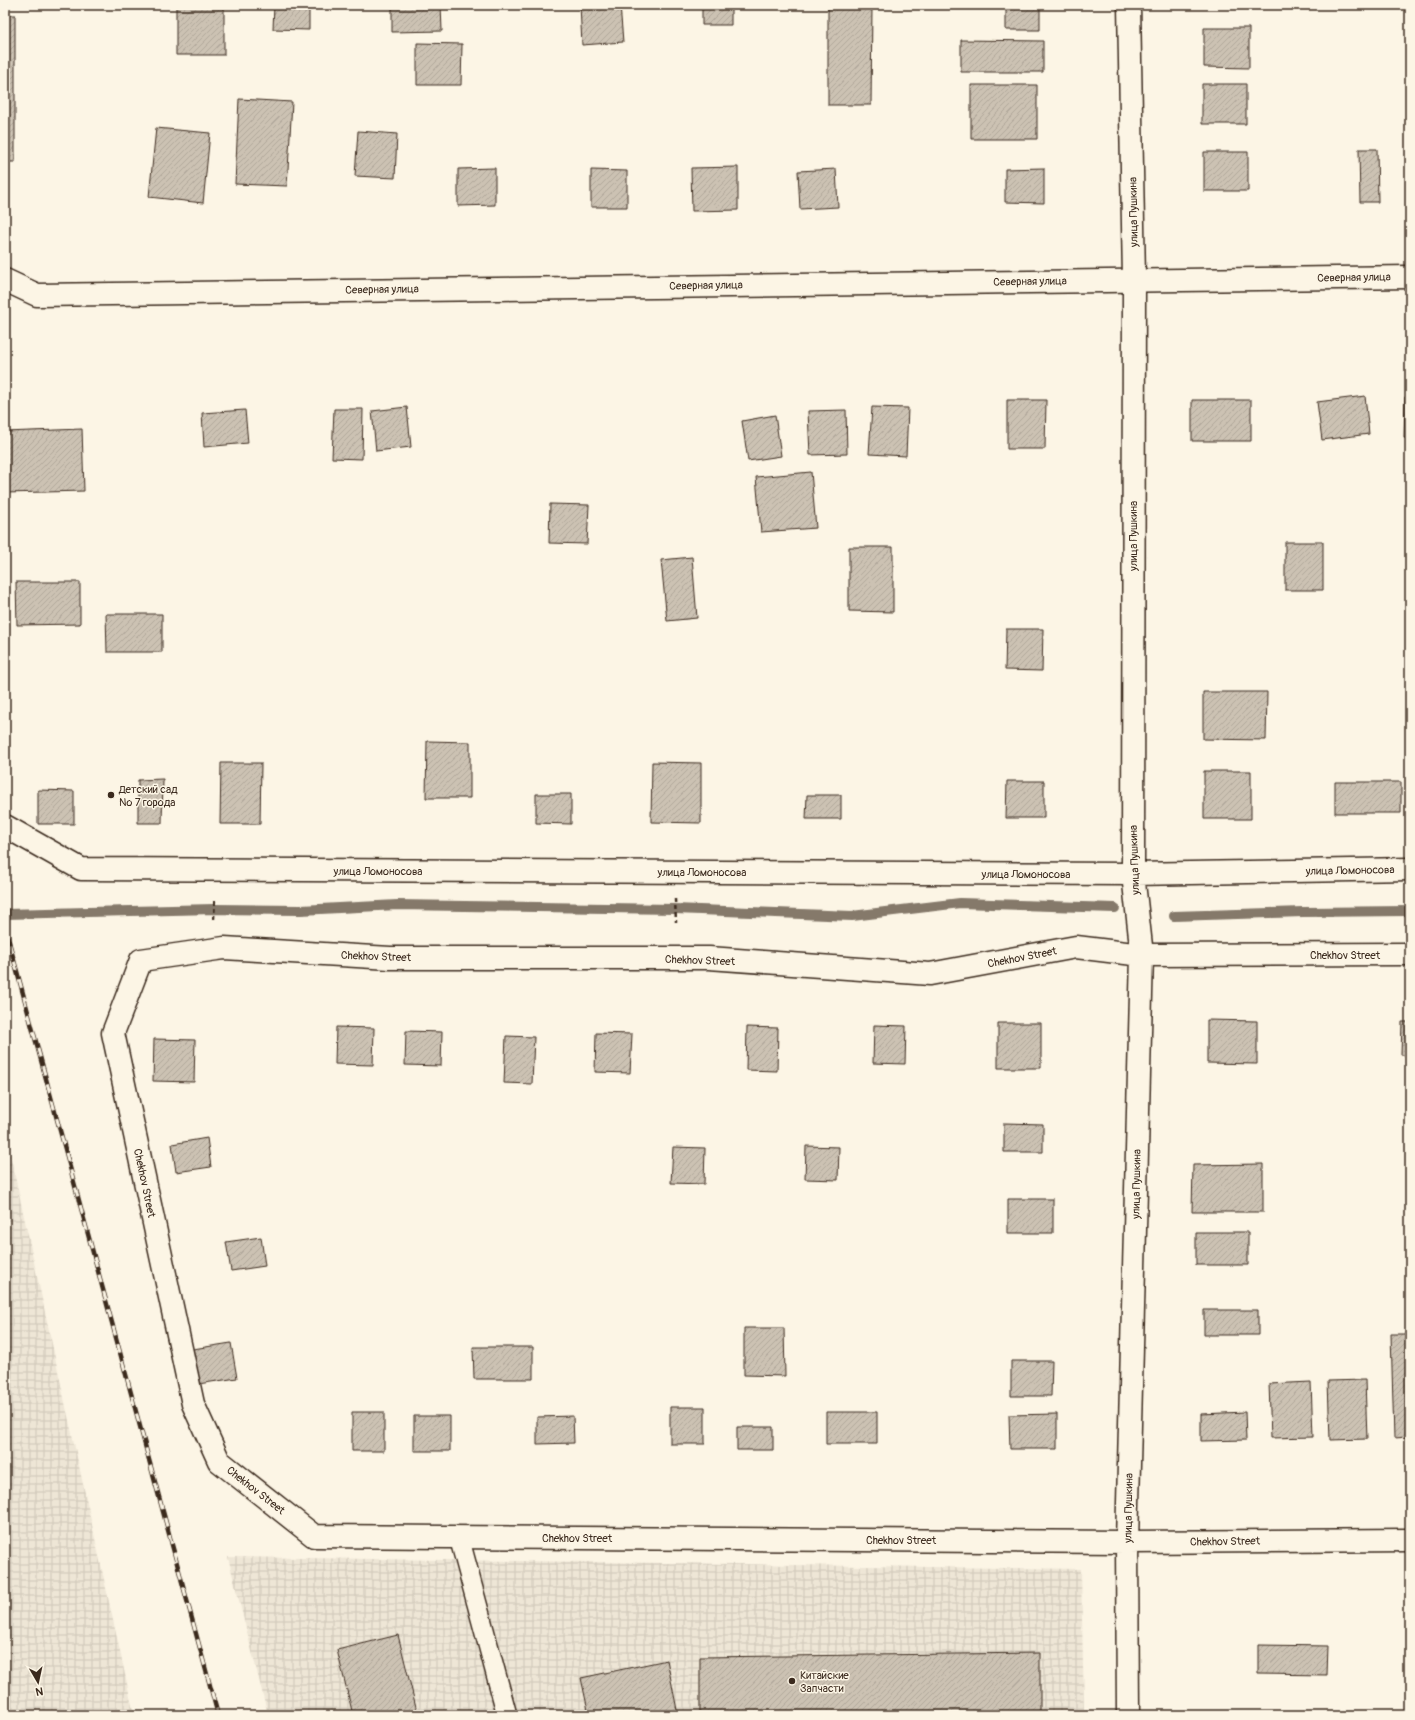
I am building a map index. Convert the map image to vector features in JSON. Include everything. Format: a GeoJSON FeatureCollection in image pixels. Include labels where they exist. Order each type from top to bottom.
{"type":"FeatureCollection","features":[{"type":"Feature","properties":{"kind":"street","name":"улица Пушкина"},"geometry":{"type":"LineString","coordinates":[[1128,1715],[1127,1542],[1142,955],[1133,874],[1134,279],[1129,5]]}},
{"type":"Feature","properties":{"kind":"street","name":"Северная улица"},"geometry":{"type":"LineString","coordinates":[[5,280],[37,295],[1134,279],[1410,277]]}},
{"type":"Feature","properties":{"kind":"street","name":"улица Ломоносова"},"geometry":{"type":"LineString","coordinates":[[5,826],[81,869],[1133,874],[1410,869]]}},
{"type":"Feature","properties":{"kind":"street","name":"Chekhov Street"},"geometry":{"type":"LineString","coordinates":[[1410,954],[1142,955],[1076,946],[930,974],[709,958],[390,958],[224,948],[141,960],[113,1033],[193,1404],[219,1461],[314,1536],[1127,1542],[1410,1540]]}},
{"type":"Feature","properties":{"kind":"lane"},"geometry":{"type":"LineString","coordinates":[[459,1537],[507,1715]]}},
{"type":"Feature","properties":{"kind":"path"},"geometry":{"type":"LineString","coordinates":[[214,919],[215,896]]}},
{"type":"Feature","properties":{"kind":"path"},"geometry":{"type":"LineString","coordinates":[[676,898],[676,922]]}},
{"type":"Feature","properties":{"kind":"shaded area"},"geometry":{"type":"Polygon","coordinates":[[[5,1131],[134,1715],[5,1715],[5,1131]]]}},
{"type":"Feature","properties":{"kind":"shaded area"},"geometry":{"type":"Polygon","coordinates":[[[228,1557],[1081,1569],[1084,1715],[268,1715],[228,1557]]]}},
{"type":"Feature","properties":{"kind":"building"},"geometry":{"type":"Polygon","coordinates":[[[176,5],[224,5],[224,55],[176,55],[176,5]]]}},
{"type":"Feature","properties":{"kind":"building"},"geometry":{"type":"Polygon","coordinates":[[[274,5],[309,5],[309,30],[273,29],[274,5]]]}},
{"type":"Feature","properties":{"kind":"building"},"geometry":{"type":"Polygon","coordinates":[[[392,5],[441,5],[442,31],[392,32],[392,5]]]}},
{"type":"Feature","properties":{"kind":"building"},"geometry":{"type":"Polygon","coordinates":[[[580,5],[620,5],[623,42],[582,45],[580,5]]]}},
{"type":"Feature","properties":{"kind":"building"},"geometry":{"type":"Polygon","coordinates":[[[702,5],[731,5],[731,25],[702,25],[702,5]]]}},
{"type":"Feature","properties":{"kind":"building"},"geometry":{"type":"Polygon","coordinates":[[[828,5],[872,5],[871,105],[828,105],[828,5]]]}},
{"type":"Feature","properties":{"kind":"building"},"geometry":{"type":"Polygon","coordinates":[[[1006,5],[1040,5],[1040,30],[1006,30],[1006,5]]]}},
{"type":"Feature","properties":{"kind":"building"},"geometry":{"type":"Polygon","coordinates":[[[5,15],[15,15],[15,162],[5,162],[5,15]]]}},
{"type":"Feature","properties":{"kind":"building"},"geometry":{"type":"Polygon","coordinates":[[[1204,28],[1249,28],[1249,68],[1204,67],[1204,28]]]}},
{"type":"Feature","properties":{"kind":"building"},"geometry":{"type":"Polygon","coordinates":[[[961,40],[1043,41],[1043,72],[961,72],[961,40]]]}},
{"type":"Feature","properties":{"kind":"building"},"geometry":{"type":"Polygon","coordinates":[[[417,43],[462,44],[461,85],[417,85],[417,43]]]}},
{"type":"Feature","properties":{"kind":"building"},"geometry":{"type":"Polygon","coordinates":[[[1202,84],[1246,84],[1246,124],[1202,124],[1202,84]]]}},
{"type":"Feature","properties":{"kind":"building"},"geometry":{"type":"Polygon","coordinates":[[[971,85],[1037,85],[1037,139],[971,139],[971,85]]]}},
{"type":"Feature","properties":{"kind":"building"},"geometry":{"type":"Polygon","coordinates":[[[239,99],[292,102],[287,186],[235,184],[239,99]]]}},
{"type":"Feature","properties":{"kind":"building"},"geometry":{"type":"Polygon","coordinates":[[[156,128],[210,133],[203,203],[149,197],[156,128]]]}},
{"type":"Feature","properties":{"kind":"building"},"geometry":{"type":"Polygon","coordinates":[[[358,131],[397,134],[395,178],[355,176],[358,131]]]}},
{"type":"Feature","properties":{"kind":"building"},"geometry":{"type":"Polygon","coordinates":[[[1359,149],[1377,149],[1378,202],[1360,202],[1359,149]]]}},
{"type":"Feature","properties":{"kind":"building"},"geometry":{"type":"Polygon","coordinates":[[[1204,152],[1248,152],[1248,191],[1204,191],[1204,152]]]}},
{"type":"Feature","properties":{"kind":"building"},"geometry":{"type":"Polygon","coordinates":[[[738,167],[738,210],[692,211],[691,168],[738,167]]]}},
{"type":"Feature","properties":{"kind":"building"},"geometry":{"type":"Polygon","coordinates":[[[495,168],[495,205],[458,206],[458,169],[495,168]]]}},
{"type":"Feature","properties":{"kind":"building"},"geometry":{"type":"Polygon","coordinates":[[[1044,168],[1044,203],[1005,202],[1005,169],[1044,168]]]}},
{"type":"Feature","properties":{"kind":"building"},"geometry":{"type":"Polygon","coordinates":[[[836,169],[838,207],[800,209],[798,171],[836,169]]]}},
{"type":"Feature","properties":{"kind":"building"},"geometry":{"type":"Polygon","coordinates":[[[591,170],[627,171],[627,207],[591,207],[591,170]]]}},
{"type":"Feature","properties":{"kind":"building"},"geometry":{"type":"Polygon","coordinates":[[[1365,396],[1369,434],[1322,440],[1317,402],[1365,396]]]}},
{"type":"Feature","properties":{"kind":"building"},"geometry":{"type":"Polygon","coordinates":[[[1405,397],[1410,397],[1410,438],[1404,438],[1405,397]]]}},
{"type":"Feature","properties":{"kind":"building"},"geometry":{"type":"Polygon","coordinates":[[[1007,400],[1046,400],[1045,449],[1007,449],[1007,400]]]}},
{"type":"Feature","properties":{"kind":"building"},"geometry":{"type":"Polygon","coordinates":[[[1192,400],[1251,400],[1251,441],[1192,441],[1192,400]]]}},
{"type":"Feature","properties":{"kind":"building"},"geometry":{"type":"Polygon","coordinates":[[[407,407],[411,447],[376,451],[372,411],[407,407]]]}},
{"type":"Feature","properties":{"kind":"building"},"geometry":{"type":"Polygon","coordinates":[[[872,407],[908,408],[906,456],[869,454],[872,407]]]}},
{"type":"Feature","properties":{"kind":"building"},"geometry":{"type":"Polygon","coordinates":[[[334,409],[363,409],[362,459],[332,458],[334,409]]]}},
{"type":"Feature","properties":{"kind":"building"},"geometry":{"type":"Polygon","coordinates":[[[245,410],[248,443],[204,447],[202,413],[245,410]]]}},
{"type":"Feature","properties":{"kind":"building"},"geometry":{"type":"Polygon","coordinates":[[[846,410],[847,454],[810,455],[808,411],[846,410]]]}},
{"type":"Feature","properties":{"kind":"building"},"geometry":{"type":"Polygon","coordinates":[[[775,415],[781,456],[748,461],[742,421],[775,415]]]}},
{"type":"Feature","properties":{"kind":"building"},"geometry":{"type":"Polygon","coordinates":[[[82,429],[84,491],[5,493],[5,432],[82,429]]]}},
{"type":"Feature","properties":{"kind":"building"},"geometry":{"type":"Polygon","coordinates":[[[811,472],[816,528],[761,532],[756,477],[811,472]]]}},
{"type":"Feature","properties":{"kind":"building"},"geometry":{"type":"Polygon","coordinates":[[[550,504],[589,505],[587,544],[549,543],[550,504]]]}},
{"type":"Feature","properties":{"kind":"building"},"geometry":{"type":"Polygon","coordinates":[[[1285,542],[1323,542],[1323,590],[1285,590],[1285,542]]]}},
{"type":"Feature","properties":{"kind":"building"},"geometry":{"type":"Polygon","coordinates":[[[849,547],[893,547],[893,612],[849,611],[849,547]]]}},
{"type":"Feature","properties":{"kind":"building"},"geometry":{"type":"Polygon","coordinates":[[[692,557],[697,618],[667,621],[661,560],[692,557]]]}},
{"type":"Feature","properties":{"kind":"building"},"geometry":{"type":"Polygon","coordinates":[[[16,582],[80,582],[80,624],[17,625],[16,582]]]}},
{"type":"Feature","properties":{"kind":"building"},"geometry":{"type":"Polygon","coordinates":[[[106,614],[162,614],[162,652],[107,652],[106,614]]]}},
{"type":"Feature","properties":{"kind":"building"},"geometry":{"type":"Polygon","coordinates":[[[1006,629],[1043,629],[1042,671],[1005,670],[1006,629]]]}},
{"type":"Feature","properties":{"kind":"building"},"geometry":{"type":"Polygon","coordinates":[[[1203,692],[1267,692],[1266,740],[1203,739],[1203,692]]]}},
{"type":"Feature","properties":{"kind":"building"},"geometry":{"type":"Polygon","coordinates":[[[427,741],[470,742],[470,798],[426,798],[427,741]]]}},
{"type":"Feature","properties":{"kind":"building"},"geometry":{"type":"Polygon","coordinates":[[[652,762],[701,763],[701,823],[651,822],[652,762]]]}},
{"type":"Feature","properties":{"kind":"building"},"geometry":{"type":"Polygon","coordinates":[[[221,763],[261,763],[260,824],[220,824],[221,763]]]}},
{"type":"Feature","properties":{"kind":"building"},"geometry":{"type":"Polygon","coordinates":[[[1204,771],[1251,771],[1251,819],[1204,819],[1204,771]]]}},
{"type":"Feature","properties":{"kind":"building"},"geometry":{"type":"Polygon","coordinates":[[[163,779],[162,823],[138,823],[138,780],[163,779]]]}},
{"type":"Feature","properties":{"kind":"building"},"geometry":{"type":"Polygon","coordinates":[[[1007,781],[1044,781],[1044,818],[1006,818],[1007,781]]]}},
{"type":"Feature","properties":{"kind":"building"},"geometry":{"type":"Polygon","coordinates":[[[1335,782],[1401,782],[1401,813],[1335,813],[1335,782]]]}},
{"type":"Feature","properties":{"kind":"building"},"geometry":{"type":"Polygon","coordinates":[[[38,790],[74,791],[74,824],[38,824],[38,790]]]}},
{"type":"Feature","properties":{"kind":"building"},"geometry":{"type":"Polygon","coordinates":[[[536,794],[571,794],[571,824],[536,823],[536,794]]]}},
{"type":"Feature","properties":{"kind":"building"},"geometry":{"type":"Polygon","coordinates":[[[807,795],[841,795],[841,819],[806,819],[807,795]]]}},
{"type":"Feature","properties":{"kind":"building"},"geometry":{"type":"Polygon","coordinates":[[[1207,1020],[1257,1021],[1257,1064],[1207,1063],[1207,1020]]]}},
{"type":"Feature","properties":{"kind":"building"},"geometry":{"type":"Polygon","coordinates":[[[1402,1022],[1410,1022],[1410,1056],[1401,1055],[1402,1022]]]}},
{"type":"Feature","properties":{"kind":"building"},"geometry":{"type":"Polygon","coordinates":[[[998,1023],[1041,1023],[1041,1068],[998,1068],[998,1023]]]}},
{"type":"Feature","properties":{"kind":"building"},"geometry":{"type":"Polygon","coordinates":[[[874,1025],[906,1026],[905,1064],[873,1063],[874,1025]]]}},
{"type":"Feature","properties":{"kind":"building"},"geometry":{"type":"Polygon","coordinates":[[[336,1027],[374,1028],[373,1065],[335,1064],[336,1027]]]}},
{"type":"Feature","properties":{"kind":"building"},"geometry":{"type":"Polygon","coordinates":[[[747,1027],[778,1028],[777,1071],[746,1070],[747,1027]]]}},
{"type":"Feature","properties":{"kind":"building"},"geometry":{"type":"Polygon","coordinates":[[[406,1031],[442,1032],[441,1066],[405,1065],[406,1031]]]}},
{"type":"Feature","properties":{"kind":"building"},"geometry":{"type":"Polygon","coordinates":[[[596,1033],[632,1034],[630,1073],[595,1072],[596,1033]]]}},
{"type":"Feature","properties":{"kind":"building"},"geometry":{"type":"Polygon","coordinates":[[[506,1036],[534,1037],[532,1084],[504,1083],[506,1036]]]}},
{"type":"Feature","properties":{"kind":"building"},"geometry":{"type":"Polygon","coordinates":[[[154,1039],[195,1040],[194,1082],[153,1081],[154,1039]]]}},
{"type":"Feature","properties":{"kind":"building"},"geometry":{"type":"Polygon","coordinates":[[[1004,1123],[1043,1124],[1043,1152],[1004,1152],[1004,1123]]]}},
{"type":"Feature","properties":{"kind":"building"},"geometry":{"type":"Polygon","coordinates":[[[207,1138],[211,1167],[176,1172],[172,1144],[207,1138]]]}},
{"type":"Feature","properties":{"kind":"building"},"geometry":{"type":"Polygon","coordinates":[[[806,1146],[839,1147],[838,1180],[805,1179],[806,1146]]]}},
{"type":"Feature","properties":{"kind":"building"},"geometry":{"type":"Polygon","coordinates":[[[673,1147],[705,1148],[704,1184],[671,1183],[673,1147]]]}},
{"type":"Feature","properties":{"kind":"building"},"geometry":{"type":"Polygon","coordinates":[[[1263,1164],[1263,1212],[1192,1212],[1193,1165],[1263,1164]]]}},
{"type":"Feature","properties":{"kind":"building"},"geometry":{"type":"Polygon","coordinates":[[[1008,1199],[1053,1199],[1053,1233],[1008,1233],[1008,1199]]]}},
{"type":"Feature","properties":{"kind":"building"},"geometry":{"type":"Polygon","coordinates":[[[1196,1232],[1248,1232],[1248,1265],[1196,1265],[1196,1232]]]}},
{"type":"Feature","properties":{"kind":"building"},"geometry":{"type":"Polygon","coordinates":[[[261,1237],[265,1266],[231,1271],[226,1242],[261,1237]]]}},
{"type":"Feature","properties":{"kind":"building"},"geometry":{"type":"Polygon","coordinates":[[[1407,1249],[1410,1249],[1410,1290],[1408,1290],[1407,1249]]]}},
{"type":"Feature","properties":{"kind":"building"},"geometry":{"type":"Polygon","coordinates":[[[1204,1310],[1258,1310],[1258,1335],[1204,1335],[1204,1310]]]}},
{"type":"Feature","properties":{"kind":"building"},"geometry":{"type":"Polygon","coordinates":[[[744,1328],[784,1328],[785,1376],[744,1375],[744,1328]]]}},
{"type":"Feature","properties":{"kind":"building"},"geometry":{"type":"Polygon","coordinates":[[[1391,1334],[1410,1334],[1410,1437],[1394,1438],[1391,1334]]]}},
{"type":"Feature","properties":{"kind":"building"},"geometry":{"type":"Polygon","coordinates":[[[231,1343],[237,1378],[198,1384],[193,1349],[231,1343]]]}},
{"type":"Feature","properties":{"kind":"building"},"geometry":{"type":"Polygon","coordinates":[[[473,1347],[533,1347],[533,1379],[474,1379],[473,1347]]]}},
{"type":"Feature","properties":{"kind":"building"},"geometry":{"type":"Polygon","coordinates":[[[1011,1361],[1052,1361],[1051,1396],[1011,1396],[1011,1361]]]}},
{"type":"Feature","properties":{"kind":"building"},"geometry":{"type":"Polygon","coordinates":[[[1365,1380],[1367,1439],[1330,1440],[1328,1381],[1365,1380]]]}},
{"type":"Feature","properties":{"kind":"building"},"geometry":{"type":"Polygon","coordinates":[[[1311,1382],[1313,1437],[1271,1438],[1269,1384],[1311,1382]]]}},
{"type":"Feature","properties":{"kind":"building"},"geometry":{"type":"Polygon","coordinates":[[[670,1407],[705,1407],[705,1444],[670,1444],[670,1407]]]}},
{"type":"Feature","properties":{"kind":"building"},"geometry":{"type":"Polygon","coordinates":[[[352,1412],[384,1412],[384,1451],[352,1451],[352,1412]]]}},
{"type":"Feature","properties":{"kind":"building"},"geometry":{"type":"Polygon","coordinates":[[[826,1412],[877,1412],[877,1444],[826,1444],[826,1412]]]}},
{"type":"Feature","properties":{"kind":"building"},"geometry":{"type":"Polygon","coordinates":[[[1245,1412],[1246,1440],[1201,1441],[1201,1414],[1245,1412]]]}},
{"type":"Feature","properties":{"kind":"building"},"geometry":{"type":"Polygon","coordinates":[[[1057,1414],[1057,1449],[1010,1449],[1009,1415],[1057,1414]]]}},
{"type":"Feature","properties":{"kind":"building"},"geometry":{"type":"Polygon","coordinates":[[[414,1416],[450,1416],[450,1451],[414,1451],[414,1416]]]}},
{"type":"Feature","properties":{"kind":"building"},"geometry":{"type":"Polygon","coordinates":[[[573,1416],[574,1443],[537,1444],[537,1417],[573,1416]]]}},
{"type":"Feature","properties":{"kind":"building"},"geometry":{"type":"Polygon","coordinates":[[[737,1427],[773,1427],[773,1450],[737,1450],[737,1427]]]}},
{"type":"Feature","properties":{"kind":"building"},"geometry":{"type":"Polygon","coordinates":[[[398,1635],[418,1715],[353,1715],[337,1650],[398,1635]]]}},
{"type":"Feature","properties":{"kind":"building"},"geometry":{"type":"Polygon","coordinates":[[[1258,1645],[1328,1646],[1327,1675],[1258,1674],[1258,1645]]]}},
{"type":"Feature","properties":{"kind":"building"},"geometry":{"type":"Polygon","coordinates":[[[1040,1653],[1040,1715],[700,1715],[700,1657],[1040,1653]]]}},
{"type":"Feature","properties":{"kind":"building"},"geometry":{"type":"Polygon","coordinates":[[[667,1660],[678,1715],[589,1715],[581,1678],[667,1660]]]}},
{"type":"Feature","properties":{"kind":"waterway"},"geometry":{"type":"LineString","coordinates":[[5,914],[214,909],[301,910],[397,905],[675,909],[852,916],[960,903],[1115,908]]}},
{"type":"Feature","properties":{"kind":"waterway"},"geometry":{"type":"LineString","coordinates":[[1174,916],[1303,912],[1410,911]]}},
{"type":"Feature","properties":{"kind":"railway"},"geometry":{"type":"LineString","coordinates":[[5,927],[218,1715]]}},
{"type":"Feature","properties":{"kind":"place","name":"Детский сад № 7 города"},"geometry":{"type":"Point","coordinates":[111,795]}},
{"type":"Feature","properties":{"kind":"place","name":"Китайские Запчасти"},"geometry":{"type":"Point","coordinates":[792,1681]}}]}
